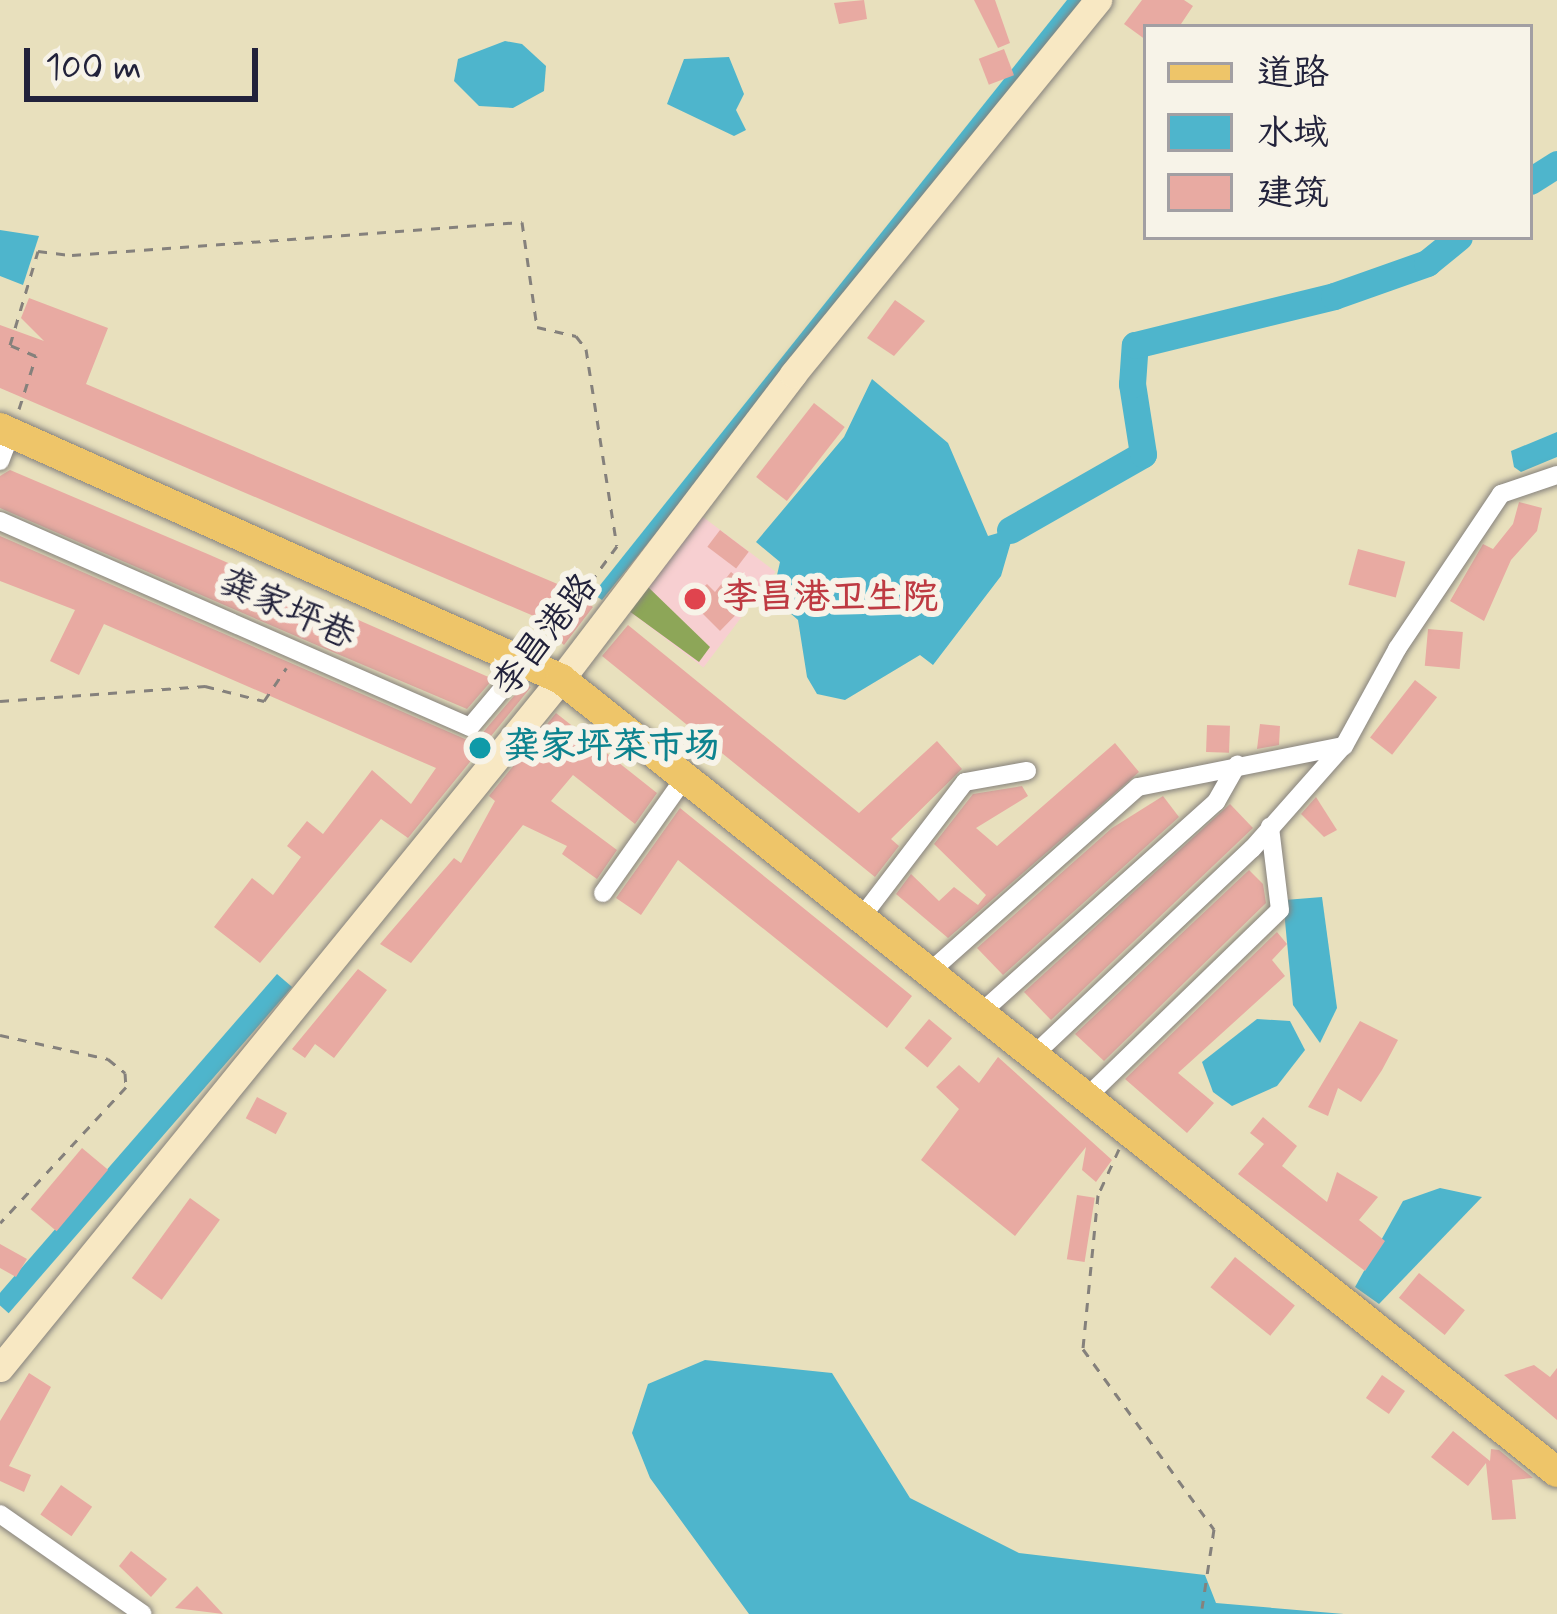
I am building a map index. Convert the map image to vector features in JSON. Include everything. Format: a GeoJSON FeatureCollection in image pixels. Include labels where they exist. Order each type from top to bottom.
{"type":"FeatureCollection","features":[{"type":"Feature","properties":{"kind":"main road"},"geometry":{"type":"LineString","coordinates":[[4,441],[561,679],[688,773],[1557,1472]]}},
{"type":"Feature","properties":{"kind":"street","name":"李昌港路"},"geometry":{"type":"LineString","coordinates":[[6,1347],[561,679],[793,374],[1098,0]]}},
{"type":"Feature","properties":{"kind":"street"},"geometry":{"type":"LineString","coordinates":[[1037,1052],[1270,827],[1344,746],[1397,649],[1501,494],[1557,475]]}},
{"type":"Feature","properties":{"kind":"street","name":"龚家坪巷"},"geometry":{"type":"LineString","coordinates":[[0,521],[470,727],[524,663]]}},
{"type":"Feature","properties":{"kind":"street"},"geometry":{"type":"LineString","coordinates":[[933,969],[1138,787],[1344,746]]}},
{"type":"Feature","properties":{"kind":"street"},"geometry":{"type":"LineString","coordinates":[[984,1010],[1216,802],[1237,765]]}},
{"type":"Feature","properties":{"kind":"street"},"geometry":{"type":"LineString","coordinates":[[864,914],[964,782],[1027,770]]}},
{"type":"Feature","properties":{"kind":"street"},"geometry":{"type":"LineString","coordinates":[[603,893],[688,773]]}},
{"type":"Feature","properties":{"kind":"street"},"geometry":{"type":"LineString","coordinates":[[1090,1094],[1280,910],[1270,827]]}},
{"type":"Feature","properties":{"kind":"street"},"geometry":{"type":"LineString","coordinates":[[0,1514],[143,1614]]}},
{"type":"Feature","properties":{"kind":"path"},"geometry":{"type":"LineString","coordinates":[[4,441],[36,356],[10,345],[38,251],[72,255],[522,223],[537,327],[576,336],[586,349],[617,546],[588,593],[524,663]]}},
{"type":"Feature","properties":{"kind":"path"},"geometry":{"type":"LineString","coordinates":[[0,701],[205,686],[264,701],[273,698],[294,650]]}},
{"type":"Feature","properties":{"kind":"path"},"geometry":{"type":"LineString","coordinates":[[0,1035],[108,1058],[125,1073],[126,1087],[0,1223]]}},
{"type":"Feature","properties":{"kind":"path"},"geometry":{"type":"LineString","coordinates":[[1130,1126],[1098,1195],[1083,1348],[1214,1528],[1202,1608]]}},
{"type":"Feature","properties":{"kind":"shaded area","name":"李昌港卫生院"},"geometry":{"type":"Polygon","coordinates":[[[699,514],[776,572],[703,668],[627,610],[699,514]]]}},
{"type":"Feature","properties":{"kind":"green space"},"geometry":{"type":"Polygon","coordinates":[[[647,586],[710,647],[699,662],[629,611],[647,586]]]}},
{"type":"Feature","properties":{"kind":"water"},"geometry":{"type":"Polygon","coordinates":[[[1067,0],[1086,0],[602,600],[593,594],[1067,0]]]}},
{"type":"Feature","properties":{"kind":"water"},"geometry":{"type":"Polygon","coordinates":[[[505,41],[522,44],[546,66],[544,91],[513,108],[479,106],[454,81],[458,59],[505,41]]]}},
{"type":"Feature","properties":{"kind":"water"},"geometry":{"type":"Polygon","coordinates":[[[729,57],[744,94],[736,110],[746,130],[734,136],[667,104],[684,59],[729,57]]]}},
{"type":"Feature","properties":{"kind":"water"},"geometry":{"type":"Polygon","coordinates":[[[0,230],[39,236],[23,285],[0,276],[0,230]]]}},
{"type":"Feature","properties":{"kind":"water"},"geometry":{"type":"Polygon","coordinates":[[[872,379],[948,443],[988,536],[1015,528],[1001,576],[933,665],[920,655],[845,700],[817,694],[807,677],[798,620],[772,597],[780,562],[756,542],[844,437],[872,379]]]}},
{"type":"Feature","properties":{"kind":"water"},"geometry":{"type":"Polygon","coordinates":[[[1557,432],[1557,457],[1521,472],[1514,467],[1511,451],[1557,432]]]}},
{"type":"Feature","properties":{"kind":"water"},"geometry":{"type":"Polygon","coordinates":[[[1322,897],[1337,1008],[1320,1043],[1293,1005],[1285,900],[1322,897]]]}},
{"type":"Feature","properties":{"kind":"water"},"geometry":{"type":"Polygon","coordinates":[[[277,974],[292,987],[9,1313],[0,1306],[0,1293],[277,974]]]}},
{"type":"Feature","properties":{"kind":"water"},"geometry":{"type":"Polygon","coordinates":[[[1257,1019],[1290,1021],[1305,1050],[1277,1086],[1232,1106],[1213,1092],[1202,1062],[1257,1019]]]}},
{"type":"Feature","properties":{"kind":"water"},"geometry":{"type":"Polygon","coordinates":[[[1440,1188],[1482,1197],[1379,1304],[1355,1287],[1403,1201],[1440,1188]]]}},
{"type":"Feature","properties":{"kind":"water"},"geometry":{"type":"Polygon","coordinates":[[[705,1360],[832,1373],[910,1498],[1019,1553],[1205,1575],[1216,1603],[1344,1614],[749,1614],[650,1478],[632,1433],[648,1384],[705,1360]]]}},
{"type":"Feature","properties":{"kind":"building"},"geometry":{"type":"Polygon","coordinates":[[[864,0],[867,19],[839,24],[834,3],[864,0]]]}},
{"type":"Feature","properties":{"kind":"building"},"geometry":{"type":"Polygon","coordinates":[[[974,0],[995,0],[1010,43],[998,48],[974,0]]]}},
{"type":"Feature","properties":{"kind":"building"},"geometry":{"type":"Polygon","coordinates":[[[1142,0],[1184,0],[1193,6],[1181,24],[1143,24],[1143,38],[1124,24],[1142,0]]]}},
{"type":"Feature","properties":{"kind":"building"},"geometry":{"type":"Polygon","coordinates":[[[1004,49],[1014,75],[989,85],[979,59],[1004,49]]]}},
{"type":"Feature","properties":{"kind":"building"},"geometry":{"type":"Polygon","coordinates":[[[29,298],[108,328],[86,384],[574,591],[593,607],[564,645],[557,639],[564,629],[0,388],[0,325],[44,341],[21,318],[29,298]]]}},
{"type":"Feature","properties":{"kind":"building"},"geometry":{"type":"Polygon","coordinates":[[[895,300],[925,321],[894,356],[867,338],[895,300]]]}},
{"type":"Feature","properties":{"kind":"building"},"geometry":{"type":"Polygon","coordinates":[[[814,403],[845,427],[787,501],[756,477],[814,403]]]}},
{"type":"Feature","properties":{"kind":"building"},"geometry":{"type":"Polygon","coordinates":[[[10,470],[493,679],[467,709],[328,650],[0,508],[0,476],[10,470]]]}},
{"type":"Feature","properties":{"kind":"building"},"geometry":{"type":"Polygon","coordinates":[[[1519,502],[1542,508],[1537,531],[1511,560],[1484,621],[1450,601],[1483,544],[1493,549],[1513,524],[1519,502]]]}},
{"type":"Feature","properties":{"kind":"building"},"geometry":{"type":"Polygon","coordinates":[[[720,530],[749,552],[736,568],[707,547],[720,530]]]}},
{"type":"Feature","properties":{"kind":"building"},"geometry":{"type":"Polygon","coordinates":[[[0,536],[465,739],[480,736],[524,684],[531,687],[408,838],[381,819],[260,963],[214,927],[252,878],[273,895],[301,857],[287,846],[307,821],[323,834],[372,770],[411,804],[436,768],[104,624],[79,675],[50,661],[75,610],[0,581],[0,536]]]}},
{"type":"Feature","properties":{"kind":"building"},"geometry":{"type":"Polygon","coordinates":[[[1358,549],[1405,562],[1396,597],[1348,585],[1358,549]]]}},
{"type":"Feature","properties":{"kind":"building"},"geometry":{"type":"Polygon","coordinates":[[[731,572],[757,593],[720,631],[689,600],[707,584],[715,592],[731,572]]]}},
{"type":"Feature","properties":{"kind":"building"},"geometry":{"type":"Polygon","coordinates":[[[628,625],[859,813],[937,741],[962,769],[891,839],[899,846],[875,877],[602,656],[628,625]]]}},
{"type":"Feature","properties":{"kind":"building"},"geometry":{"type":"Polygon","coordinates":[[[1428,629],[1463,632],[1460,669],[1425,666],[1428,629]]]}},
{"type":"Feature","properties":{"kind":"building"},"geometry":{"type":"Polygon","coordinates":[[[1415,680],[1437,697],[1392,755],[1370,738],[1415,680]]]}},
{"type":"Feature","properties":{"kind":"building"},"geometry":{"type":"Polygon","coordinates":[[[556,713],[657,793],[635,824],[573,775],[551,801],[617,850],[597,879],[562,854],[567,846],[523,825],[411,963],[380,944],[454,858],[461,863],[495,801],[489,796],[556,713]]]}},
{"type":"Feature","properties":{"kind":"building"},"geometry":{"type":"Polygon","coordinates":[[[1260,724],[1280,726],[1279,745],[1257,749],[1260,724]]]}},
{"type":"Feature","properties":{"kind":"building"},"geometry":{"type":"Polygon","coordinates":[[[1207,725],[1230,726],[1229,753],[1206,752],[1207,725]]]}},
{"type":"Feature","properties":{"kind":"building"},"geometry":{"type":"Polygon","coordinates":[[[1115,743],[1139,772],[948,938],[896,894],[911,874],[939,901],[954,887],[978,905],[986,895],[934,844],[973,794],[1022,786],[1028,796],[976,828],[997,846],[1115,743]]]}},
{"type":"Feature","properties":{"kind":"building"},"geometry":{"type":"Polygon","coordinates":[[[1163,796],[1179,817],[1003,975],[977,948],[1112,828],[1163,796]]]}},
{"type":"Feature","properties":{"kind":"building"},"geometry":{"type":"Polygon","coordinates":[[[1316,797],[1337,830],[1324,837],[1301,814],[1316,797]]]}},
{"type":"Feature","properties":{"kind":"building"},"geometry":{"type":"Polygon","coordinates":[[[1230,804],[1253,828],[1051,1020],[1024,992],[1230,804]]]}},
{"type":"Feature","properties":{"kind":"building"},"geometry":{"type":"Polygon","coordinates":[[[680,808],[912,996],[887,1028],[678,860],[641,915],[616,898],[680,808]]]}},
{"type":"Feature","properties":{"kind":"building"},"geometry":{"type":"Polygon","coordinates":[[[1249,870],[1263,884],[1266,903],[1104,1061],[1075,1034],[1249,870]]]}},
{"type":"Feature","properties":{"kind":"building"},"geometry":{"type":"Polygon","coordinates":[[[1277,932],[1287,944],[1272,960],[1285,976],[1178,1073],[1214,1103],[1187,1133],[1125,1079],[1277,932]]]}},
{"type":"Feature","properties":{"kind":"building"},"geometry":{"type":"Polygon","coordinates":[[[358,969],[387,990],[334,1058],[315,1044],[305,1058],[292,1049],[358,969]]]}},
{"type":"Feature","properties":{"kind":"building"},"geometry":{"type":"Polygon","coordinates":[[[929,1019],[952,1038],[928,1067],[905,1048],[929,1019]]]}},
{"type":"Feature","properties":{"kind":"building"},"geometry":{"type":"Polygon","coordinates":[[[1360,1021],[1398,1040],[1382,1070],[1361,1102],[1338,1088],[1328,1116],[1308,1107],[1360,1021]]]}},
{"type":"Feature","properties":{"kind":"building"},"geometry":{"type":"Polygon","coordinates":[[[998,1057],[1112,1160],[1096,1182],[1082,1170],[1086,1147],[1015,1236],[921,1160],[959,1109],[936,1087],[959,1065],[979,1083],[998,1057]]]}},
{"type":"Feature","properties":{"kind":"building"},"geometry":{"type":"Polygon","coordinates":[[[257,1097],[287,1113],[276,1134],[246,1118],[257,1097]]]}},
{"type":"Feature","properties":{"kind":"building"},"geometry":{"type":"Polygon","coordinates":[[[1263,1117],[1297,1146],[1282,1166],[1327,1202],[1337,1172],[1378,1197],[1359,1220],[1385,1241],[1365,1271],[1238,1174],[1264,1144],[1250,1133],[1263,1117]]]}},
{"type":"Feature","properties":{"kind":"building"},"geometry":{"type":"Polygon","coordinates":[[[82,1148],[108,1170],[57,1231],[31,1209],[82,1148]]]}},
{"type":"Feature","properties":{"kind":"building"},"geometry":{"type":"Polygon","coordinates":[[[1077,1195],[1095,1198],[1085,1262],[1067,1259],[1077,1195]]]}},
{"type":"Feature","properties":{"kind":"building"},"geometry":{"type":"Polygon","coordinates":[[[190,1198],[220,1220],[162,1300],[132,1278],[190,1198]]]}},
{"type":"Feature","properties":{"kind":"building"},"geometry":{"type":"Polygon","coordinates":[[[0,1244],[27,1259],[16,1277],[0,1268],[0,1244]]]}},
{"type":"Feature","properties":{"kind":"building"},"geometry":{"type":"Polygon","coordinates":[[[1235,1257],[1295,1305],[1270,1336],[1210,1287],[1235,1257]]]}},
{"type":"Feature","properties":{"kind":"building"},"geometry":{"type":"Polygon","coordinates":[[[1419,1273],[1465,1310],[1445,1335],[1399,1298],[1419,1273]]]}},
{"type":"Feature","properties":{"kind":"building"},"geometry":{"type":"Polygon","coordinates":[[[1534,1365],[1550,1377],[1557,1368],[1557,1420],[1504,1375],[1534,1365]]]}},
{"type":"Feature","properties":{"kind":"building"},"geometry":{"type":"Polygon","coordinates":[[[29,1373],[51,1387],[9,1466],[31,1475],[24,1492],[0,1481],[0,1421],[29,1373]]]}},
{"type":"Feature","properties":{"kind":"building"},"geometry":{"type":"Polygon","coordinates":[[[1382,1375],[1405,1391],[1389,1414],[1366,1398],[1382,1375]]]}},
{"type":"Feature","properties":{"kind":"building"},"geometry":{"type":"Polygon","coordinates":[[[1453,1431],[1490,1461],[1491,1449],[1499,1450],[1533,1478],[1512,1480],[1516,1519],[1492,1520],[1486,1463],[1468,1486],[1431,1457],[1453,1431]]]}},
{"type":"Feature","properties":{"kind":"building"},"geometry":{"type":"Polygon","coordinates":[[[61,1485],[92,1507],[71,1536],[40,1514],[61,1485]]]}},
{"type":"Feature","properties":{"kind":"building"},"geometry":{"type":"Polygon","coordinates":[[[131,1551],[167,1579],[151,1597],[119,1566],[131,1551]]]}},
{"type":"Feature","properties":{"kind":"building"},"geometry":{"type":"Polygon","coordinates":[[[197,1586],[223,1614],[175,1608],[197,1586]]]}},
{"type":"Feature","properties":{"kind":"waterway"},"geometry":{"type":"LineString","coordinates":[[1533,179],[1557,164]]}},
{"type":"Feature","properties":{"kind":"waterway"},"geometry":{"type":"LineString","coordinates":[[1010,530],[1143,454],[1132,384],[1135,345],[1334,296],[1427,263],[1455,240]]}},
{"type":"Feature","properties":{"kind":"place","name":"李昌港卫生院"},"geometry":{"type":"Point","coordinates":[695,599]}},
{"type":"Feature","properties":{"kind":"place","name":"龚家坪菜市场"},"geometry":{"type":"Point","coordinates":[480,748]}}]}
